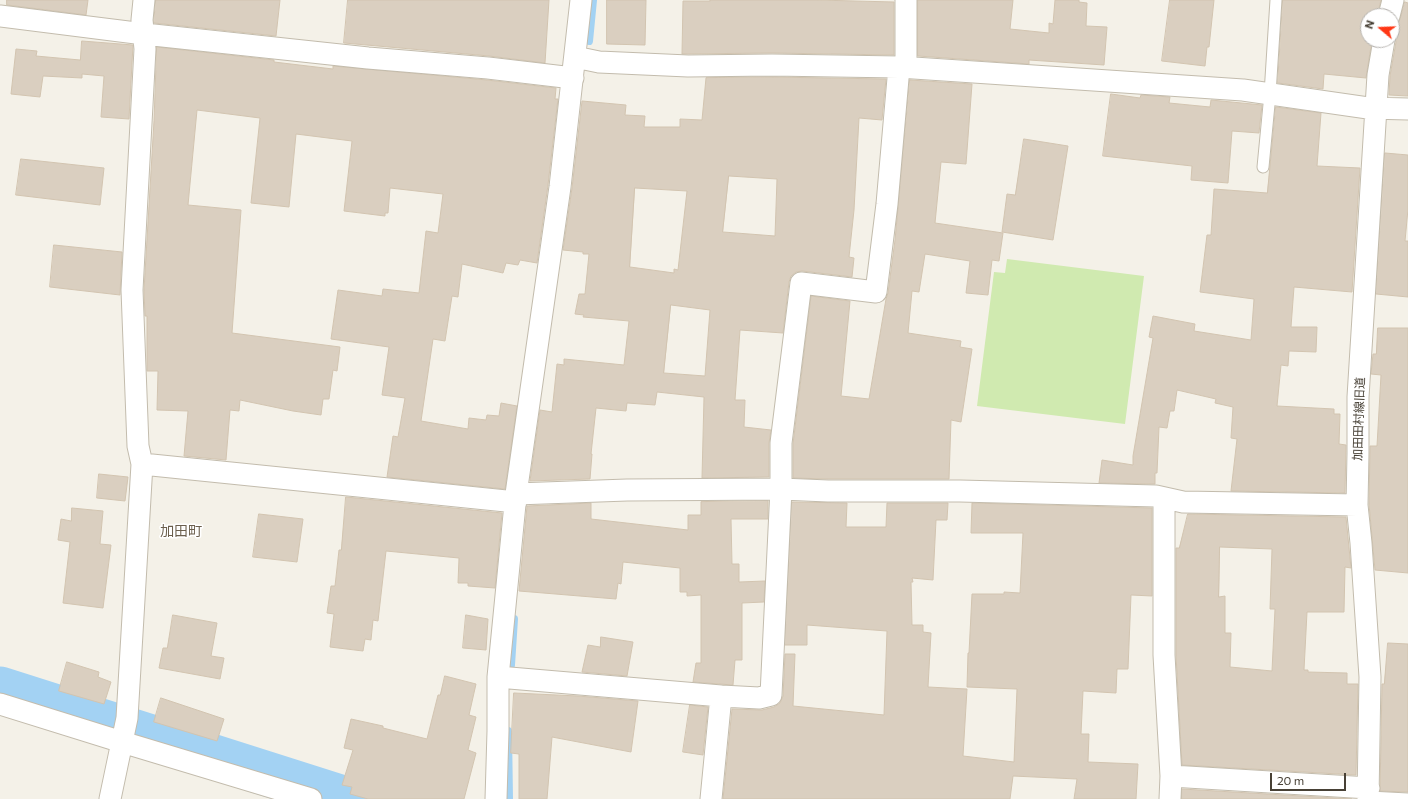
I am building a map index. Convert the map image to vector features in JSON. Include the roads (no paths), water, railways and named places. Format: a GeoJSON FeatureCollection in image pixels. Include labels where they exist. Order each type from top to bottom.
{"type":"FeatureCollection","features":[{"type":"Feature","properties":{"kind":"street"},"geometry":{"type":"LineString","coordinates":[[110,799],[127,718],[142,464],[138,446],[132,290],[145,49],[142,20],[144,0]]}},
{"type":"Feature","properties":{"kind":"street"},"geometry":{"type":"LineString","coordinates":[[496,799],[498,677],[516,498],[560,187],[581,0]]}},
{"type":"Feature","properties":{"kind":"street"},"geometry":{"type":"LineString","coordinates":[[498,677],[722,696],[759,698],[771,695],[782,443],[801,283],[876,292],[902,67],[906,0]]}},
{"type":"Feature","properties":{"kind":"street"},"geometry":{"type":"LineString","coordinates":[[0,16],[144,34],[368,58],[488,68],[573,78]]}},
{"type":"Feature","properties":{"kind":"street","name":"加田田村線旧道"},"geometry":{"type":"LineString","coordinates":[[1369,795],[1370,677],[1357,506],[1358,396],[1378,75],[1383,48]]}},
{"type":"Feature","properties":{"kind":"street"},"geometry":{"type":"LineString","coordinates":[[575,57],[599,62],[688,66],[772,65],[902,67],[1213,88],[1270,94],[1368,108],[1408,109]]}},
{"type":"Feature","properties":{"kind":"street"},"geometry":{"type":"LineString","coordinates":[[142,464],[516,498],[628,490],[781,489],[828,491],[960,491],[1156,496],[1183,502],[1357,506]]}},
{"type":"Feature","properties":{"kind":"street"},"geometry":{"type":"LineString","coordinates":[[1164,498],[1164,655],[1171,776],[1170,799]]}},
{"type":"Feature","properties":{"kind":"street"},"geometry":{"type":"LineString","coordinates":[[711,799],[722,696]]}},
{"type":"Feature","properties":{"kind":"street"},"geometry":{"type":"LineString","coordinates":[[0,704],[311,799]]}},
{"type":"Feature","properties":{"kind":"street"},"geometry":{"type":"LineString","coordinates":[[1171,776],[1369,795]]}},
{"type":"Feature","properties":{"kind":"lane"},"geometry":{"type":"LineString","coordinates":[[1263,167],[1270,94],[1276,0]]}},
{"type":"Feature","properties":{"kind":"lane"},"geometry":{"type":"LineString","coordinates":[[1369,795],[1408,799]]}},
{"type":"Feature","properties":{"kind":"waterway"},"geometry":{"type":"LineString","coordinates":[[589,41],[593,0]]}},
{"type":"Feature","properties":{"kind":"waterway"},"geometry":{"type":"LineString","coordinates":[[511,665],[514,619]]}},
{"type":"Feature","properties":{"kind":"waterway"},"geometry":{"type":"LineString","coordinates":[[0,689],[346,799]]}},
{"type":"Feature","properties":{"kind":"waterway"},"geometry":{"type":"LineString","coordinates":[[508,731],[509,799]]}},
{"type":"Feature","properties":{"kind":"district","name":"加田町"},"geometry":{"type":"Point","coordinates":[181,531]}}]}
